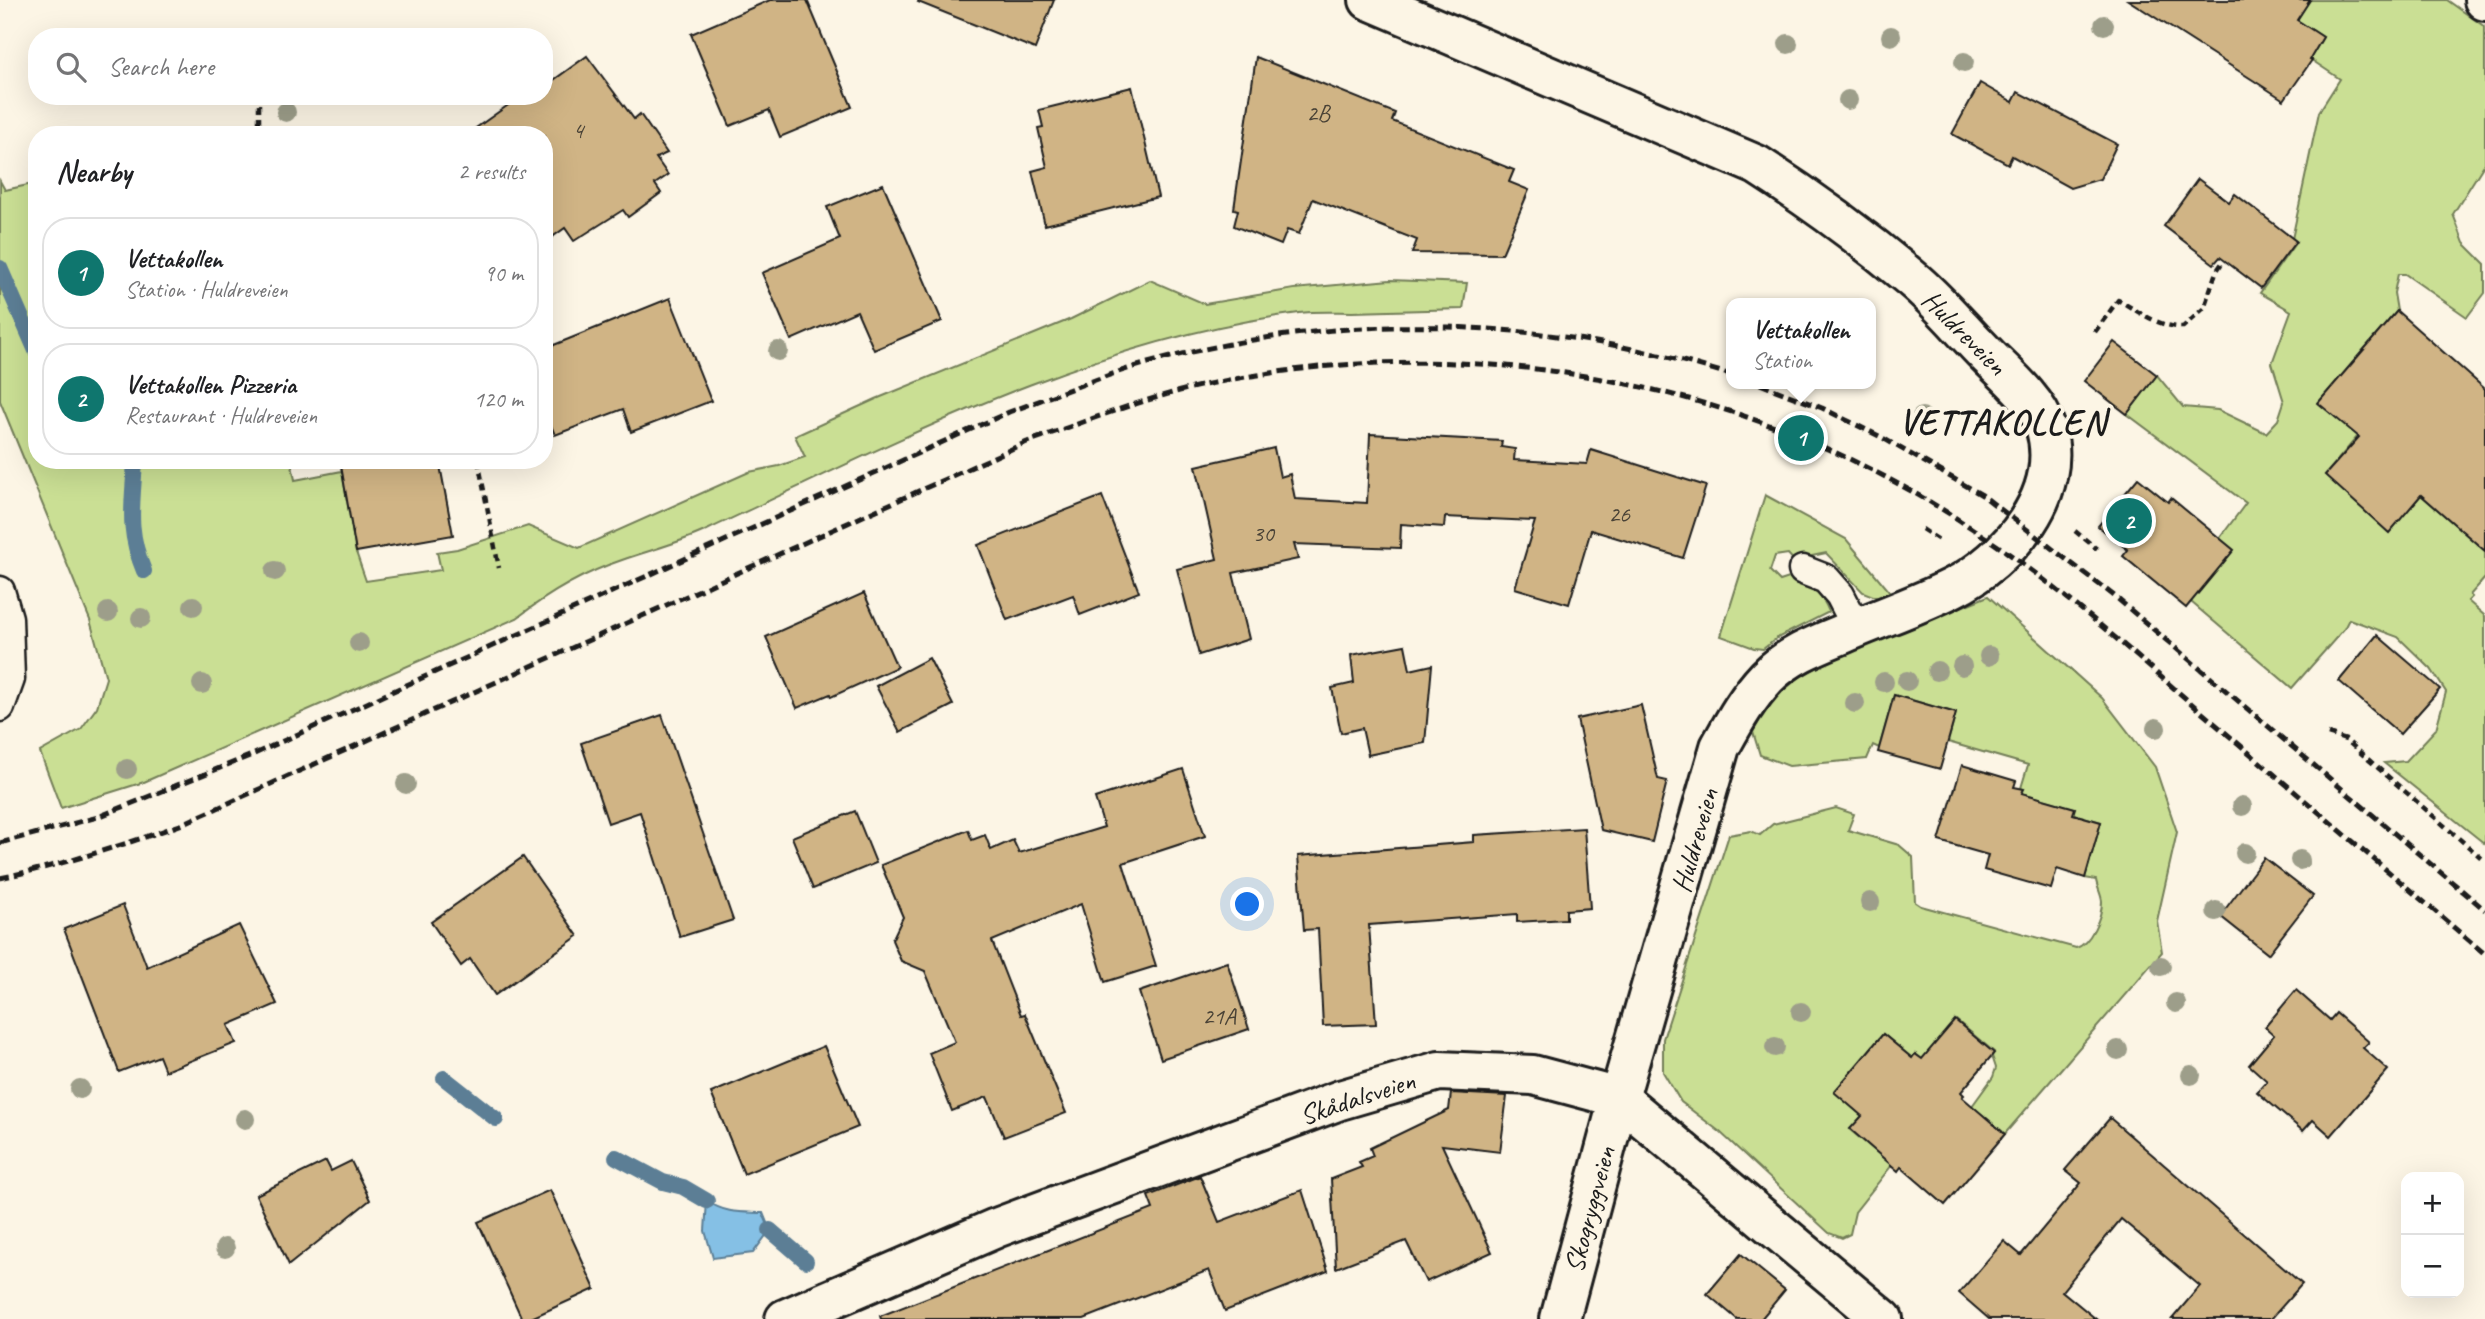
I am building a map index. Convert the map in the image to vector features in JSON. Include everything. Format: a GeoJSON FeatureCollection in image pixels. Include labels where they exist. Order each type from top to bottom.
{"type":"FeatureCollection","features":[{"type":"Feature","properties":{"kind":"street","name":"Huldreveien"},"geometry":{"type":"LineString","coordinates":[[1369,0],[1757,165],[1794,189],[1912,279],[2023,391],[2045,425],[2050,456],[2045,489],[2024,526],[2003,550],[1954,587],[1805,649],[1768,675],[1743,705],[1720,747],[1619,1098]]}},
{"type":"Feature","properties":{"kind":"street","name":"Skådalsveien"},"geometry":{"type":"LineString","coordinates":[[785,1319],[996,1228],[1340,1100],[1439,1071],[1533,1075],[1619,1098],[1883,1319]]}},
{"type":"Feature","properties":{"kind":"street","name":"Skogryggveien"},"geometry":{"type":"LineString","coordinates":[[1560,1319],[1619,1098]]}},
{"type":"Feature","properties":{"kind":"lane"},"geometry":{"type":"LineString","coordinates":[[1803,570],[1826,579],[1840,595],[1857,628]]}},
{"type":"Feature","properties":{"kind":"lane"},"geometry":{"type":"LineString","coordinates":[[0,591],[8,618],[9,679],[0,707]]}},
{"type":"Feature","properties":{"kind":"path"},"geometry":{"type":"LineString","coordinates":[[259,105],[259,126]]}},
{"type":"Feature","properties":{"kind":"path"},"geometry":{"type":"LineString","coordinates":[[2095,332],[2118,300],[2172,327],[2183,327],[2204,308],[2216,272],[2224,260]]}},
{"type":"Feature","properties":{"kind":"path"},"geometry":{"type":"LineString","coordinates":[[480,469],[499,568]]}},
{"type":"Feature","properties":{"kind":"path"},"geometry":{"type":"LineString","coordinates":[[2328,734],[2346,740],[2485,861]]}},
{"type":"Feature","properties":{"kind":"green space"},"geometry":{"type":"Polygon","coordinates":[[[2309,0],[2447,0],[2485,27],[2485,163],[2453,214],[2464,243],[2485,264],[2485,293],[2467,317],[2405,274],[2398,274],[2394,293],[2397,311],[2319,402],[2358,436],[2325,475],[2389,532],[2421,495],[2485,551],[2485,578],[2468,601],[2485,616],[2485,844],[2384,763],[2406,761],[2436,729],[2446,692],[2431,669],[2398,637],[2349,619],[2344,629],[2292,688],[2191,602],[2220,538],[2246,503],[2127,414],[2157,375],[2183,407],[2218,410],[2266,433],[2278,420],[2284,402],[2272,363],[2291,311],[2260,293],[2296,242],[2292,239],[2319,112],[2340,79],[2310,59],[2323,37],[2297,20],[2309,0]]]}},
{"type":"Feature","properties":{"kind":"green space"},"geometry":{"type":"Polygon","coordinates":[[[0,181],[5,190],[28,185],[28,469],[293,469],[295,480],[342,471],[356,552],[366,581],[441,570],[437,552],[457,549],[528,526],[579,548],[749,472],[805,457],[795,436],[876,399],[1071,319],[1150,280],[1205,304],[1294,289],[1390,280],[1467,283],[1463,309],[1299,313],[1221,326],[1070,370],[922,429],[696,535],[580,577],[517,618],[144,782],[61,808],[40,752],[81,729],[97,707],[106,678],[90,620],[0,401],[0,181]]]}},
{"type":"Feature","properties":{"kind":"green space"},"geometry":{"type":"Polygon","coordinates":[[[1765,495],[1846,539],[1890,592],[1878,598],[1863,592],[1826,553],[1796,563],[1788,554],[1775,556],[1770,571],[1780,581],[1792,577],[1810,586],[1819,594],[1829,612],[1777,638],[1763,649],[1721,636],[1765,495]]]}},
{"type":"Feature","properties":{"kind":"green space"},"geometry":{"type":"Polygon","coordinates":[[[1988,596],[2102,698],[2155,767],[2177,832],[2157,921],[2162,952],[1996,1144],[2002,1131],[1972,1106],[1993,1077],[1996,1068],[1992,1056],[1994,1052],[1956,1020],[1923,1060],[1916,1054],[1912,1058],[1883,1034],[1834,1092],[1862,1116],[1850,1130],[1892,1165],[1855,1212],[1850,1234],[1842,1238],[1829,1233],[1720,1132],[1681,1102],[1663,1072],[1663,1039],[1729,835],[1751,831],[1760,835],[1773,824],[1836,808],[1854,814],[1848,830],[1899,845],[1913,857],[1915,902],[1921,906],[2076,948],[2090,936],[2100,915],[2102,900],[2096,880],[2085,878],[2101,822],[2073,814],[2074,808],[2022,793],[2028,765],[1948,742],[1956,713],[1894,695],[1879,748],[1873,745],[1867,759],[1789,766],[1760,755],[1753,732],[1770,701],[1800,677],[1826,662],[1988,596]]]}},
{"type":"Feature","properties":{"kind":"water"},"geometry":{"type":"Polygon","coordinates":[[[707,1201],[727,1210],[763,1213],[770,1230],[753,1253],[713,1258],[705,1231],[707,1201]]]}},
{"type":"Feature","properties":{"kind":"building"},"geometry":{"type":"Polygon","coordinates":[[[770,0],[807,0],[852,107],[780,137],[769,110],[730,126],[691,34],[770,0]]]}},
{"type":"Feature","properties":{"kind":"building"},"geometry":{"type":"Polygon","coordinates":[[[1054,0],[1035,49],[918,2],[1054,0]]]}},
{"type":"Feature","properties":{"kind":"building"},"geometry":{"type":"Polygon","coordinates":[[[2128,0],[2310,0],[2297,20],[2323,37],[2310,59],[2312,60],[2284,100],[2128,0]]]}},
{"type":"Feature","properties":{"kind":"building"},"geometry":{"type":"Polygon","coordinates":[[[587,56],[634,119],[640,114],[667,153],[656,158],[668,175],[655,184],[661,193],[628,217],[623,210],[574,241],[565,228],[553,237],[553,126],[479,126],[508,105],[553,105],[553,81],[587,56]]]}},
{"type":"Feature","properties":{"kind":"building"},"geometry":{"type":"Polygon","coordinates":[[[1256,57],[1395,113],[1392,121],[1514,170],[1509,182],[1529,190],[1502,254],[1412,253],[1417,240],[1313,199],[1299,234],[1287,230],[1281,245],[1234,226],[1238,210],[1234,209],[1256,57]]]}},
{"type":"Feature","properties":{"kind":"building"},"geometry":{"type":"Polygon","coordinates":[[[1980,83],[2013,102],[2018,92],[2117,144],[2100,179],[2070,188],[2012,156],[2008,164],[1952,134],[1980,83]]]}},
{"type":"Feature","properties":{"kind":"building"},"geometry":{"type":"Polygon","coordinates":[[[1132,87],[1158,197],[1045,225],[1032,171],[1047,167],[1038,128],[1043,127],[1039,110],[1132,87]]]}},
{"type":"Feature","properties":{"kind":"building"},"geometry":{"type":"Polygon","coordinates":[[[2198,179],[2229,202],[2235,194],[2296,241],[2261,288],[2220,257],[2214,264],[2164,226],[2198,179]]]}},
{"type":"Feature","properties":{"kind":"building"},"geometry":{"type":"Polygon","coordinates":[[[883,184],[942,321],[874,350],[857,311],[791,340],[762,273],[840,239],[827,207],[883,184]]]}},
{"type":"Feature","properties":{"kind":"building"},"geometry":{"type":"Polygon","coordinates":[[[670,298],[711,401],[631,432],[623,409],[555,435],[553,345],[670,298]]]}},
{"type":"Feature","properties":{"kind":"building"},"geometry":{"type":"Polygon","coordinates":[[[2397,311],[2485,389],[2485,551],[2421,495],[2389,533],[2325,475],[2359,437],[2318,403],[2397,311]]]}},
{"type":"Feature","properties":{"kind":"building"},"geometry":{"type":"Polygon","coordinates":[[[2114,342],[2157,375],[2127,414],[2084,381],[2114,342]]]}},
{"type":"Feature","properties":{"kind":"building"},"geometry":{"type":"Polygon","coordinates":[[[1370,434],[1502,441],[1501,447],[1515,449],[1514,460],[1587,464],[1591,450],[1706,486],[1683,558],[1591,530],[1569,604],[1515,588],[1535,521],[1445,517],[1444,527],[1401,524],[1400,548],[1294,544],[1298,559],[1233,573],[1249,639],[1199,655],[1177,569],[1217,559],[1196,466],[1274,448],[1280,477],[1290,474],[1295,499],[1367,503],[1370,434]]]}},
{"type":"Feature","properties":{"kind":"building"},"geometry":{"type":"Polygon","coordinates":[[[342,469],[441,469],[453,535],[356,552],[342,469]]]}},
{"type":"Feature","properties":{"kind":"building"},"geometry":{"type":"Polygon","coordinates":[[[2138,478],[2168,502],[2171,498],[2234,550],[2186,608],[2123,556],[2128,550],[2098,526],[2138,478]]]}},
{"type":"Feature","properties":{"kind":"building"},"geometry":{"type":"Polygon","coordinates":[[[1102,496],[1139,592],[1080,615],[1073,595],[1007,620],[978,545],[1102,496]]]}},
{"type":"Feature","properties":{"kind":"building"},"geometry":{"type":"Polygon","coordinates":[[[864,593],[897,667],[831,697],[830,694],[797,708],[766,637],[864,593]]]}},
{"type":"Feature","properties":{"kind":"building"},"geometry":{"type":"Polygon","coordinates":[[[2377,635],[2440,689],[2400,734],[2339,681],[2377,635]]]}},
{"type":"Feature","properties":{"kind":"building"},"geometry":{"type":"Polygon","coordinates":[[[1405,645],[1410,670],[1432,665],[1425,743],[1368,755],[1362,728],[1341,733],[1332,688],[1354,683],[1351,655],[1405,645]]]}},
{"type":"Feature","properties":{"kind":"building"},"geometry":{"type":"Polygon","coordinates":[[[929,658],[953,705],[900,732],[876,686],[929,658]]]}},
{"type":"Feature","properties":{"kind":"building"},"geometry":{"type":"Polygon","coordinates":[[[1894,695],[1956,713],[1940,769],[1878,752],[1894,695]]]}},
{"type":"Feature","properties":{"kind":"building"},"geometry":{"type":"Polygon","coordinates":[[[1641,705],[1658,779],[1667,781],[1652,842],[1601,830],[1577,719],[1641,705]]]}},
{"type":"Feature","properties":{"kind":"building"},"geometry":{"type":"Polygon","coordinates":[[[662,715],[733,920],[680,937],[640,812],[608,823],[581,743],[662,715]]]}},
{"type":"Feature","properties":{"kind":"building"},"geometry":{"type":"Polygon","coordinates":[[[1962,765],[2016,781],[2014,787],[2024,789],[2022,793],[2075,808],[2073,814],[2101,822],[2085,878],[2057,869],[2051,889],[1984,870],[1988,855],[1939,841],[1962,765]]]}},
{"type":"Feature","properties":{"kind":"building"},"geometry":{"type":"Polygon","coordinates":[[[1183,769],[1205,836],[1123,863],[1156,966],[1105,982],[1081,904],[992,941],[1021,1015],[1025,1014],[1066,1113],[1004,1137],[987,1097],[952,1111],[929,1053],[955,1042],[925,971],[901,961],[892,940],[903,917],[881,865],[968,830],[972,840],[985,835],[991,850],[1013,840],[1019,853],[1104,827],[1095,798],[1183,769]]]}},
{"type":"Feature","properties":{"kind":"building"},"geometry":{"type":"Polygon","coordinates":[[[855,811],[876,863],[813,889],[792,837],[855,811]]]}},
{"type":"Feature","properties":{"kind":"building"},"geometry":{"type":"Polygon","coordinates":[[[1584,828],[1590,908],[1566,910],[1566,919],[1517,922],[1517,914],[1369,925],[1376,1024],[1323,1026],[1318,929],[1304,930],[1298,856],[1474,842],[1474,835],[1584,828]]]}},
{"type":"Feature","properties":{"kind":"building"},"geometry":{"type":"Polygon","coordinates":[[[523,857],[578,936],[495,995],[470,959],[461,966],[431,922],[523,857]]]}},
{"type":"Feature","properties":{"kind":"building"},"geometry":{"type":"Polygon","coordinates":[[[2264,858],[2313,896],[2268,954],[2220,916],[2264,858]]]}},
{"type":"Feature","properties":{"kind":"building"},"geometry":{"type":"Polygon","coordinates":[[[123,905],[147,967],[239,925],[277,1004],[228,1025],[236,1043],[165,1071],[159,1056],[119,1072],[64,929],[123,905]]]}},
{"type":"Feature","properties":{"kind":"building"},"geometry":{"type":"Polygon","coordinates":[[[1227,962],[1249,1029],[1161,1059],[1139,992],[1227,962]]]}},
{"type":"Feature","properties":{"kind":"building"},"geometry":{"type":"Polygon","coordinates":[[[2296,990],[2330,1020],[2336,1013],[2369,1042],[2363,1048],[2388,1070],[2331,1136],[2313,1120],[2303,1131],[2257,1092],[2267,1081],[2249,1065],[2274,1035],[2265,1027],[2296,990]]]}},
{"type":"Feature","properties":{"kind":"building"},"geometry":{"type":"Polygon","coordinates":[[[1955,1020],[1994,1053],[1961,1092],[1964,1095],[1962,1097],[2005,1134],[1945,1205],[1901,1167],[1898,1171],[1850,1129],[1862,1116],[1834,1092],[1883,1034],[1912,1058],[1915,1054],[1922,1059],[1955,1020]]]}},
{"type":"Feature","properties":{"kind":"building"},"geometry":{"type":"Polygon","coordinates":[[[824,1046],[858,1127],[744,1174],[711,1093],[824,1046]]]}},
{"type":"Feature","properties":{"kind":"building"},"geometry":{"type":"Polygon","coordinates":[[[1451,1093],[1507,1096],[1500,1152],[1442,1145],[1492,1252],[1426,1282],[1406,1241],[1336,1268],[1331,1179],[1362,1167],[1359,1162],[1373,1156],[1370,1148],[1449,1110],[1451,1093]]]}},
{"type":"Feature","properties":{"kind":"building"},"geometry":{"type":"Polygon","coordinates":[[[2110,1118],[2302,1284],[2271,1319],[2172,1319],[2200,1286],[2121,1219],[2062,1291],[2096,1319],[1989,1319],[1959,1293],[2004,1241],[2021,1255],[2081,1183],[2065,1170],[2110,1118]]]}},
{"type":"Feature","properties":{"kind":"building"},"geometry":{"type":"Polygon","coordinates":[[[326,1161],[331,1171],[351,1161],[370,1200],[289,1265],[256,1195],[326,1161]]]}},
{"type":"Feature","properties":{"kind":"building"},"geometry":{"type":"Polygon","coordinates":[[[1200,1176],[1219,1222],[1302,1190],[1328,1271],[1225,1311],[1209,1270],[1084,1319],[881,1319],[880,1316],[1153,1209],[1148,1196],[1200,1176]]]}},
{"type":"Feature","properties":{"kind":"building"},"geometry":{"type":"Polygon","coordinates":[[[550,1190],[595,1289],[529,1319],[522,1319],[478,1222],[550,1190]]]}},
{"type":"Feature","properties":{"kind":"building"},"geometry":{"type":"Polygon","coordinates":[[[1741,1254],[1785,1290],[1761,1319],[1737,1319],[1707,1294],[1741,1254]]]}},
{"type":"Feature","properties":{"kind":"waterway"},"geometry":{"type":"LineString","coordinates":[[0,268],[28,332]]}},
{"type":"Feature","properties":{"kind":"waterway"},"geometry":{"type":"LineString","coordinates":[[134,469],[133,529],[144,571]]}},
{"type":"Feature","properties":{"kind":"waterway"},"geometry":{"type":"LineString","coordinates":[[444,1078],[496,1119]]}},
{"type":"Feature","properties":{"kind":"waterway"},"geometry":{"type":"LineString","coordinates":[[616,1157],[663,1182],[683,1187],[707,1201]]}},
{"type":"Feature","properties":{"kind":"waterway"},"geometry":{"type":"LineString","coordinates":[[770,1230],[806,1261]]}},
{"type":"Feature","properties":{"kind":"railway"},"geometry":{"type":"LineString","coordinates":[[0,843],[98,817],[252,755],[1009,412],[1134,367],[1207,348],[1282,336],[1358,328],[1433,327],[1509,331],[1584,340],[1658,355],[1726,374]]}},
{"type":"Feature","properties":{"kind":"railway"},"geometry":{"type":"LineString","coordinates":[[0,878],[91,855],[180,825],[1027,442],[1140,403],[1209,384],[1306,368],[1403,362],[1501,366],[1597,378],[1692,400],[1784,431],[1874,471],[1959,520],[2053,587],[2485,954]]}},
{"type":"Feature","properties":{"kind":"railway"},"geometry":{"type":"LineString","coordinates":[[1773,389],[1822,408],[1881,437],[1982,495],[2113,595],[2485,910]]}},
{"type":"Feature","properties":{"kind":"place","name":"Vettakollen"},"geometry":{"type":"Point","coordinates":[1801,438]}},
{"type":"Feature","properties":{"kind":"place","name":"Vettakollen Pizzeria"},"geometry":{"type":"Point","coordinates":[2129,521]}},
{"type":"Feature","properties":{"kind":"district","name":"VETTAKOLLEN"},"geometry":{"type":"Point","coordinates":[2003,422]}}]}
